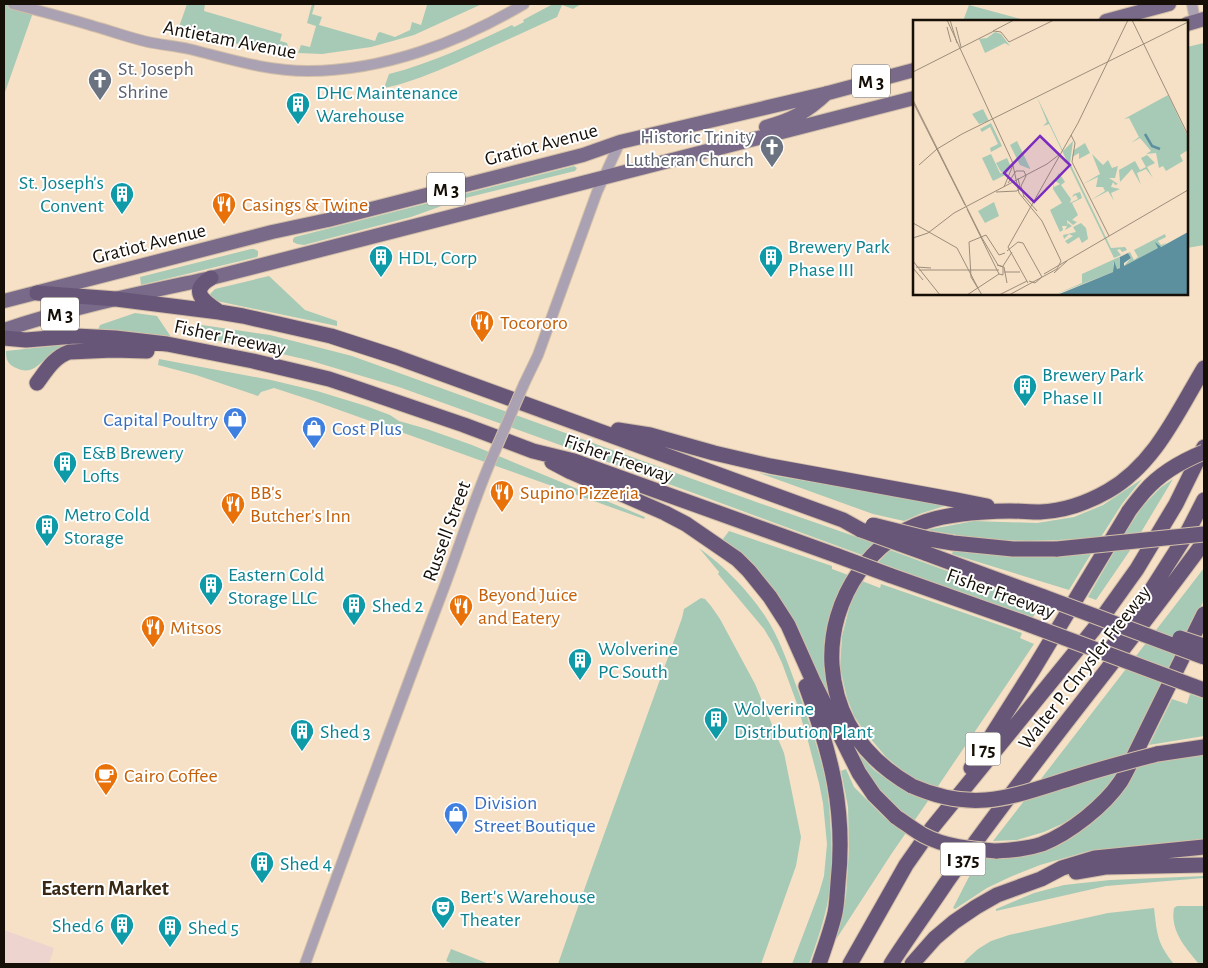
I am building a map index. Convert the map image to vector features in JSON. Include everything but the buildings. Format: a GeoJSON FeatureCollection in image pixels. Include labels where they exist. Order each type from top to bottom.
{"type":"FeatureCollection","features":[{"type":"Feature","properties":{"kind":"highway"},"geometry":{"type":"LineString","coordinates":[[211,278],[201,286],[200,293],[205,302],[219,312]]}},
{"type":"Feature","properties":{"kind":"highway","name":"Fisher Freeway"},"geometry":{"type":"LineString","coordinates":[[37,293],[116,299],[219,312],[291,326],[365,346],[842,520],[862,526],[889,530],[1044,596],[1204,657]]}},
{"type":"Feature","properties":{"kind":"highway","name":"Fisher Freeway"},"geometry":{"type":"LineString","coordinates":[[4,338],[26,340],[75,336],[167,344],[253,361],[329,379],[533,451],[574,461],[1022,622],[1199,688]]}},
{"type":"Feature","properties":{"kind":"highway"},"geometry":{"type":"LineString","coordinates":[[37,383],[49,366],[63,354],[76,351],[138,351],[198,357],[233,364],[253,361]]}},
{"type":"Feature","properties":{"kind":"highway"},"geometry":{"type":"LineString","coordinates":[[1204,368],[1160,442],[1142,464],[1117,486],[1094,499],[1070,507],[1042,512],[1010,511],[953,514],[907,528],[892,537],[868,559],[851,584],[834,627],[832,651],[836,687],[844,713],[868,752],[880,764],[912,786],[944,798],[992,800],[1027,793],[1116,764],[1157,754],[1204,747]]}},
{"type":"Feature","properties":{"kind":"highway"},"geometry":{"type":"LineString","coordinates":[[585,426],[650,435],[770,466],[1010,511]]}},
{"type":"Feature","properties":{"kind":"highway","name":"Walter P. Chrysler Freeway"},"geometry":{"type":"LineString","coordinates":[[850,964],[906,865],[932,828],[1094,629],[1137,569],[1163,527],[1204,447]]}},
{"type":"Feature","properties":{"kind":"highway"},"geometry":{"type":"LineString","coordinates":[[533,451],[571,472],[686,524],[737,559],[765,590],[779,610],[859,774],[874,795],[896,817],[923,835],[940,842],[966,848],[996,851],[1018,850],[1042,844],[1059,836],[1091,813],[1113,792],[1130,764],[1204,614]]}},
{"type":"Feature","properties":{"kind":"highway"},"geometry":{"type":"LineString","coordinates":[[1189,479],[1204,453]]}},
{"type":"Feature","properties":{"kind":"highway","name":"I 75"},"geometry":{"type":"LineString","coordinates":[[932,828],[1033,670],[1129,511],[1144,491],[1161,476],[1186,460],[1204,453]]}},
{"type":"Feature","properties":{"kind":"highway"},"geometry":{"type":"LineString","coordinates":[[1040,756],[1150,592],[1185,537],[1204,500]]}},
{"type":"Feature","properties":{"kind":"highway"},"geometry":{"type":"LineString","coordinates":[[927,546],[953,543],[1012,549],[1057,549],[1204,534]]}},
{"type":"Feature","properties":{"kind":"highway","name":"Walter P. Chrysler Freeway"},"geometry":{"type":"LineString","coordinates":[[891,964],[985,828],[1157,606],[1204,542]]}},
{"type":"Feature","properties":{"kind":"highway"},"geometry":{"type":"LineString","coordinates":[[721,548],[756,587],[783,628],[811,699],[833,770],[840,818],[840,867],[835,916],[818,964]]}},
{"type":"Feature","properties":{"kind":"highway"},"geometry":{"type":"LineString","coordinates":[[1044,596],[1204,646]]}},
{"type":"Feature","properties":{"kind":"highway"},"geometry":{"type":"LineString","coordinates":[[912,964],[935,938],[976,907],[997,895],[1040,879],[1062,868],[1095,858],[1204,847]]}},
{"type":"Feature","properties":{"kind":"highway"},"geometry":{"type":"LineString","coordinates":[[1040,879],[1105,867],[1204,865]]}},
{"type":"Feature","properties":{"kind":"main road"},"geometry":{"type":"LineString","coordinates":[[1110,20],[1169,4]]}},
{"type":"Feature","properties":{"kind":"main road","name":"Gratiot Avenue"},"geometry":{"type":"LineString","coordinates":[[4,302],[272,232],[328,220],[583,155],[620,142],[828,93],[913,70]]}},
{"type":"Feature","properties":{"kind":"main road"},"geometry":{"type":"LineString","coordinates":[[606,173],[777,124],[803,113],[828,93]]}},
{"type":"Feature","properties":{"kind":"main road","name":"M 3"},"geometry":{"type":"LineString","coordinates":[[4,330],[116,299],[211,278],[606,173],[913,98]]}},
{"type":"Feature","properties":{"kind":"street","name":"Antietam Avenue"},"geometry":{"type":"LineString","coordinates":[[13,4],[147,42],[189,49],[239,63],[307,71],[354,68],[405,56],[463,35],[524,4]]}},
{"type":"Feature","properties":{"kind":"street"},"geometry":{"type":"LineString","coordinates":[[1192,4],[1196,21]]}},
{"type":"Feature","properties":{"kind":"street","name":"Russell Street"},"geometry":{"type":"LineString","coordinates":[[305,964],[443,591],[460,540],[492,458],[538,355],[597,192],[620,142]]}},
{"type":"Feature","properties":{"kind":"shaded area"},"geometry":{"type":"Polygon","coordinates":[[[4,930],[54,948],[49,964],[4,964],[4,930]]]}},
{"type":"Feature","properties":{"kind":"green space"},"geometry":{"type":"Polygon","coordinates":[[[4,4],[36,4],[4,95],[4,4]]]}},
{"type":"Feature","properties":{"kind":"green space"},"geometry":{"type":"Polygon","coordinates":[[[187,4],[205,4],[204,11],[282,34],[280,41],[287,43],[288,53],[245,46],[182,29],[180,24],[187,4]]]}},
{"type":"Feature","properties":{"kind":"green space"},"geometry":{"type":"Polygon","coordinates":[[[312,4],[315,4],[312,14],[322,17],[319,25],[375,41],[380,32],[395,37],[410,30],[412,22],[421,25],[426,4],[482,4],[414,35],[371,47],[322,54],[298,53],[301,45],[310,47],[316,26],[307,23],[312,4]]]}},
{"type":"Feature","properties":{"kind":"green space"},"geometry":{"type":"Polygon","coordinates":[[[553,4],[581,4],[573,9],[562,5],[557,17],[438,70],[411,81],[384,88],[389,74],[436,59],[512,25],[514,27],[553,4]]]}},
{"type":"Feature","properties":{"kind":"green space"},"geometry":{"type":"Polygon","coordinates":[[[969,5],[1024,20],[963,20],[969,5]]]}},
{"type":"Feature","properties":{"kind":"green space"},"geometry":{"type":"Polygon","coordinates":[[[1204,43],[1204,245],[1188,248],[1188,47],[1204,43]]]}},
{"type":"Feature","properties":{"kind":"green space"},"geometry":{"type":"Polygon","coordinates":[[[574,166],[577,168],[575,171],[461,199],[411,217],[304,245],[293,242],[295,237],[574,166]]]}},
{"type":"Feature","properties":{"kind":"green space"},"geometry":{"type":"Polygon","coordinates":[[[251,249],[258,251],[257,257],[141,285],[140,277],[251,249]]]}},
{"type":"Feature","properties":{"kind":"green space"},"geometry":{"type":"Polygon","coordinates":[[[269,276],[305,310],[337,321],[337,326],[212,300],[210,294],[215,289],[269,276]]]}},
{"type":"Feature","properties":{"kind":"green space"},"geometry":{"type":"Polygon","coordinates":[[[135,313],[157,316],[171,337],[98,330],[100,325],[135,313]]]}},
{"type":"Feature","properties":{"kind":"green space"},"geometry":{"type":"Polygon","coordinates":[[[202,325],[270,335],[352,356],[874,543],[862,555],[399,387],[308,360],[248,346],[197,337],[196,328],[202,325]]]}},
{"type":"Feature","properties":{"kind":"green space"},"geometry":{"type":"Polygon","coordinates":[[[86,343],[55,353],[36,367],[27,370],[14,367],[8,362],[6,356],[6,351],[86,343]]]}},
{"type":"Feature","properties":{"kind":"green space"},"geometry":{"type":"Polygon","coordinates":[[[159,359],[271,380],[317,391],[366,406],[390,415],[399,421],[472,445],[645,517],[644,519],[314,401],[274,388],[261,392],[258,396],[196,375],[158,365],[159,359]]]}},
{"type":"Feature","properties":{"kind":"green space"},"geometry":{"type":"Polygon","coordinates":[[[759,473],[948,505],[904,521],[873,514],[759,473]]]}},
{"type":"Feature","properties":{"kind":"green space"},"geometry":{"type":"Polygon","coordinates":[[[1142,479],[1122,504],[1101,537],[1016,541],[926,530],[974,521],[1037,523],[1074,517],[1103,505],[1142,479]]]}},
{"type":"Feature","properties":{"kind":"green space"},"geometry":{"type":"Polygon","coordinates":[[[1173,479],[1131,549],[1096,600],[1088,597],[1142,507],[1160,488],[1173,479]]]}},
{"type":"Feature","properties":{"kind":"green space"},"geometry":{"type":"Polygon","coordinates":[[[729,531],[832,566],[832,569],[848,575],[834,605],[826,635],[825,663],[830,698],[802,637],[778,594],[750,561],[723,539],[729,531]]]}},
{"type":"Feature","properties":{"kind":"green space"},"geometry":{"type":"Polygon","coordinates":[[[699,548],[727,571],[743,588],[770,624],[789,667],[820,757],[829,801],[831,872],[825,913],[809,964],[792,964],[824,876],[827,844],[823,803],[808,741],[796,701],[773,644],[764,629],[699,548]]]}},
{"type":"Feature","properties":{"kind":"green space"},"geometry":{"type":"Polygon","coordinates":[[[890,550],[1040,605],[1032,619],[878,562],[890,550]]]}},
{"type":"Feature","properties":{"kind":"green space"},"geometry":{"type":"Polygon","coordinates":[[[953,551],[1022,555],[1091,554],[1069,590],[952,554],[953,551]]]}},
{"type":"Feature","properties":{"kind":"green space"},"geometry":{"type":"Polygon","coordinates":[[[1204,568],[1204,600],[1160,693],[1119,771],[1095,800],[1083,811],[1064,823],[1044,832],[1017,840],[993,841],[1204,568]]]}},
{"type":"Feature","properties":{"kind":"green space"},"geometry":{"type":"Polygon","coordinates":[[[862,581],[880,588],[881,584],[1022,633],[1020,638],[1034,644],[892,853],[835,941],[846,896],[849,849],[848,807],[841,771],[846,769],[854,787],[885,818],[894,807],[876,786],[851,746],[874,770],[895,785],[913,794],[920,782],[886,757],[854,716],[847,698],[840,668],[842,636],[851,601],[862,581]]]}},
{"type":"Feature","properties":{"kind":"green space"},"geometry":{"type":"Polygon","coordinates":[[[701,598],[705,599],[720,619],[755,684],[784,753],[801,837],[796,866],[761,964],[558,964],[684,609],[701,598]]]}},
{"type":"Feature","properties":{"kind":"green space"},"geometry":{"type":"Polygon","coordinates":[[[1190,694],[1204,699],[1204,736],[1149,745],[1172,699],[1187,704],[1190,694]]]}},
{"type":"Feature","properties":{"kind":"green space"},"geometry":{"type":"Polygon","coordinates":[[[1204,753],[1204,839],[1089,851],[1040,865],[1010,877],[987,888],[955,909],[953,908],[976,863],[982,857],[1069,838],[1085,828],[1109,807],[1137,766],[1204,753]]]}},
{"type":"Feature","properties":{"kind":"green space"},"geometry":{"type":"Polygon","coordinates":[[[1204,876],[1204,878],[1106,886],[996,911],[996,909],[1034,893],[1064,885],[1110,880],[1204,876]]]}},
{"type":"Feature","properties":{"kind":"green space"},"geometry":{"type":"Polygon","coordinates":[[[1177,906],[1204,906],[1204,964],[1199,964],[1176,931],[1173,916],[1174,908],[1177,906]]]}},
{"type":"Feature","properties":{"kind":"green space"},"geometry":{"type":"Polygon","coordinates":[[[1154,908],[1161,944],[1174,964],[963,964],[978,949],[991,941],[1009,935],[1108,913],[1154,908]]]}},
{"type":"Feature","properties":{"kind":"green space"},"geometry":{"type":"Polygon","coordinates":[[[451,949],[489,964],[453,964],[446,961],[451,949]]]}},
{"type":"Feature","properties":{"kind":"place","name":"St. Joseph Shrine"},"geometry":{"type":"Point","coordinates":[100,101]}},
{"type":"Feature","properties":{"kind":"place","name":"DHC Maintenance Warehouse"},"geometry":{"type":"Point","coordinates":[298,125]}},
{"type":"Feature","properties":{"kind":"place","name":"Historic Trinity Lutheran Church"},"geometry":{"type":"Point","coordinates":[772,168]}},
{"type":"Feature","properties":{"kind":"place","name":"St. Joseph's Convent"},"geometry":{"type":"Point","coordinates":[122,215]}},
{"type":"Feature","properties":{"kind":"place","name":"Casings & Twine"},"geometry":{"type":"Point","coordinates":[224,225]}},
{"type":"Feature","properties":{"kind":"place","name":"HDL, Corp"},"geometry":{"type":"Point","coordinates":[381,278]}},
{"type":"Feature","properties":{"kind":"place","name":"Brewery Park Phase III"},"geometry":{"type":"Point","coordinates":[771,278]}},
{"type":"Feature","properties":{"kind":"place","name":"Tocororo"},"geometry":{"type":"Point","coordinates":[482,343]}},
{"type":"Feature","properties":{"kind":"place","name":"Brewery Park Phase II"},"geometry":{"type":"Point","coordinates":[1025,407]}},
{"type":"Feature","properties":{"kind":"place","name":"Capital Poultry"},"geometry":{"type":"Point","coordinates":[235,440]}},
{"type":"Feature","properties":{"kind":"place","name":"Cost Plus"},"geometry":{"type":"Point","coordinates":[314,449]}},
{"type":"Feature","properties":{"kind":"place","name":"E&B Brewery Lofts"},"geometry":{"type":"Point","coordinates":[65,484]}},
{"type":"Feature","properties":{"kind":"place","name":"Supino Pizzeria"},"geometry":{"type":"Point","coordinates":[502,513]}},
{"type":"Feature","properties":{"kind":"place","name":"BB's Butcher's Inn"},"geometry":{"type":"Point","coordinates":[233,525]}},
{"type":"Feature","properties":{"kind":"place","name":"Metro Cold Storage"},"geometry":{"type":"Point","coordinates":[47,547]}},
{"type":"Feature","properties":{"kind":"place","name":"Eastern Cold Storage LLC"},"geometry":{"type":"Point","coordinates":[211,606]}},
{"type":"Feature","properties":{"kind":"place","name":"Shed 2"},"geometry":{"type":"Point","coordinates":[354,626]}},
{"type":"Feature","properties":{"kind":"place","name":"Beyond Juice and Eatery"},"geometry":{"type":"Point","coordinates":[461,627]}},
{"type":"Feature","properties":{"kind":"place","name":"Mitsos"},"geometry":{"type":"Point","coordinates":[153,648]}},
{"type":"Feature","properties":{"kind":"place","name":"Wolverine PC South"},"geometry":{"type":"Point","coordinates":[580,681]}},
{"type":"Feature","properties":{"kind":"place","name":"Wolverine Distribution Plant"},"geometry":{"type":"Point","coordinates":[716,740]}},
{"type":"Feature","properties":{"kind":"place","name":"Shed 3"},"geometry":{"type":"Point","coordinates":[302,752]}},
{"type":"Feature","properties":{"kind":"place","name":"Cairo Coffee"},"geometry":{"type":"Point","coordinates":[106,796]}},
{"type":"Feature","properties":{"kind":"place","name":"Division Street Boutique"},"geometry":{"type":"Point","coordinates":[456,835]}},
{"type":"Feature","properties":{"kind":"place","name":"Shed 4"},"geometry":{"type":"Point","coordinates":[262,884]}},
{"type":"Feature","properties":{"kind":"place","name":"Bert's Warehouse Theater"},"geometry":{"type":"Point","coordinates":[443,929]}},
{"type":"Feature","properties":{"kind":"place","name":"Shed 6"},"geometry":{"type":"Point","coordinates":[122,946]}},
{"type":"Feature","properties":{"kind":"place","name":"Shed 5"},"geometry":{"type":"Point","coordinates":[170,948]}},
{"type":"Feature","properties":{"kind":"district","name":"Eastern Market"},"geometry":{"type":"Point","coordinates":[105,888]}}]}
